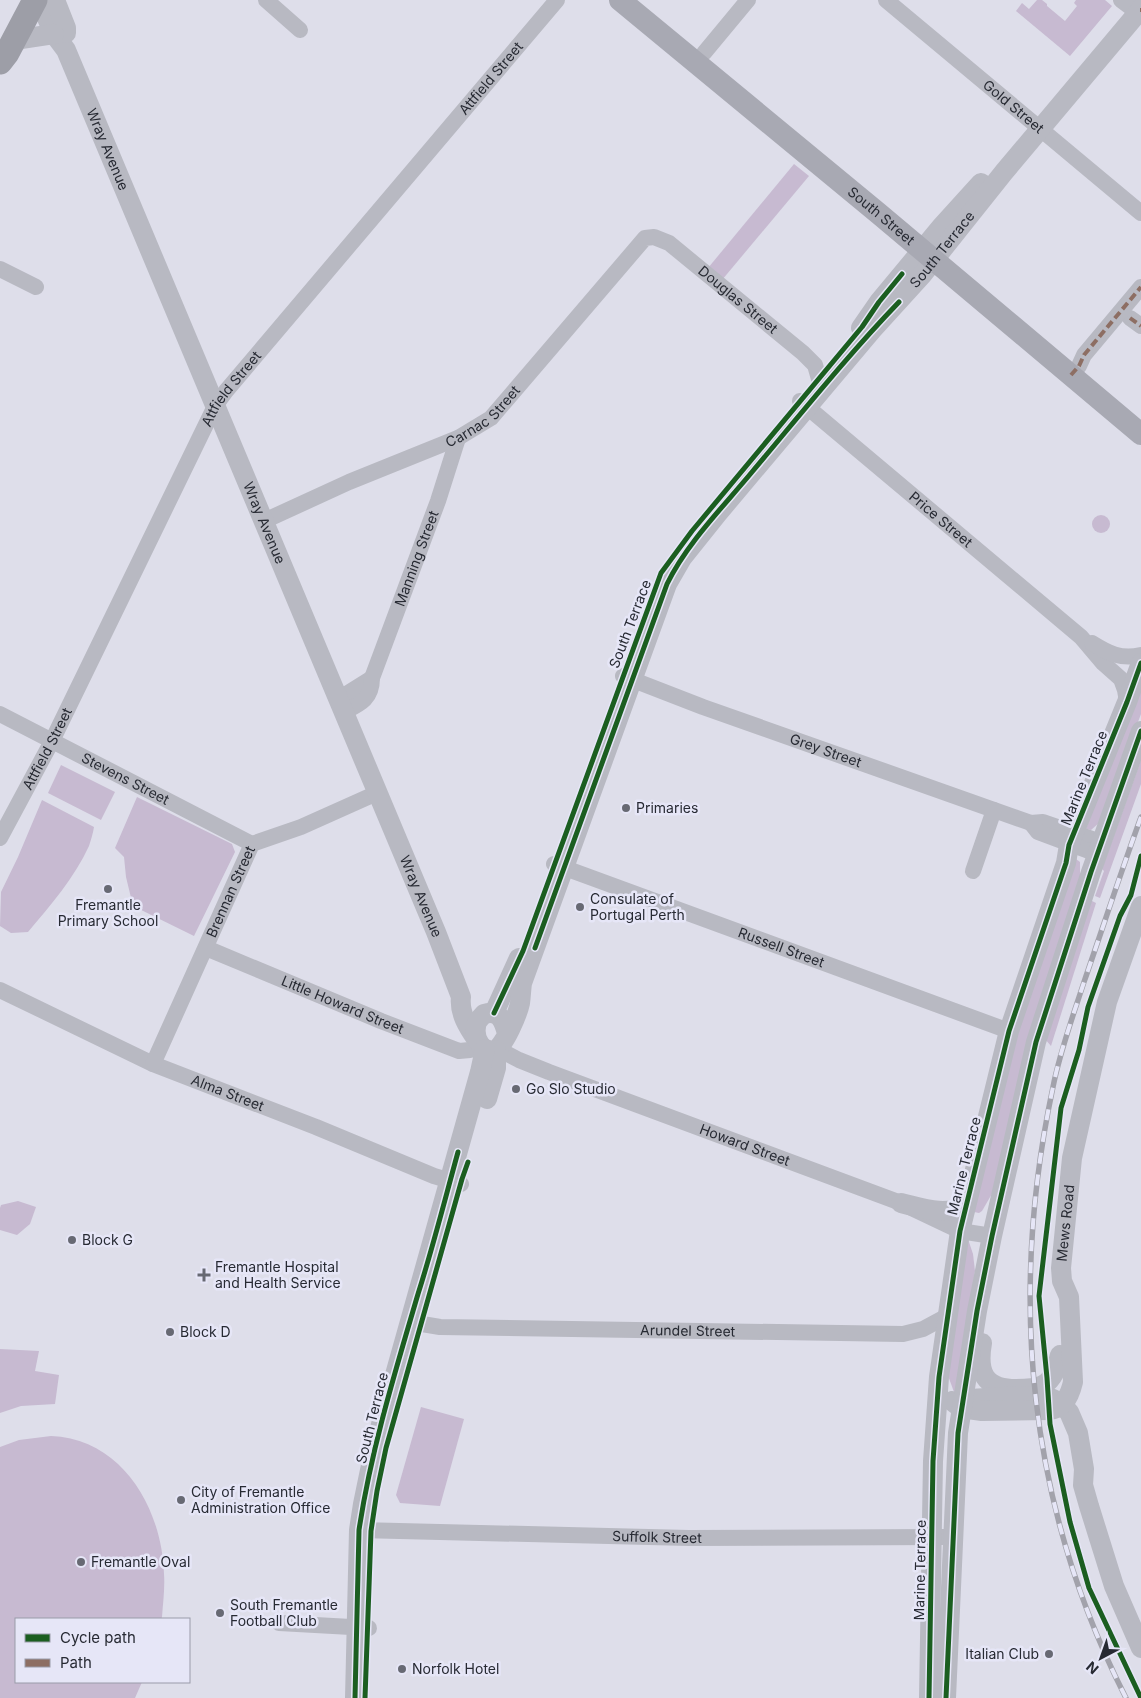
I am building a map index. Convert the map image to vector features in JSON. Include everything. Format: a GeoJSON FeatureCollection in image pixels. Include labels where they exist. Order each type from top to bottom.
{"type":"FeatureCollection","features":[{"type":"Feature","properties":{"kind":"main road"},"geometry":{"type":"LineString","coordinates":[[4,48],[18,0]]}},
{"type":"Feature","properties":{"kind":"main road"},"geometry":{"type":"LineString","coordinates":[[4,48],[34,0]]}},
{"type":"Feature","properties":{"kind":"main road","name":"South Street"},"geometry":{"type":"LineString","coordinates":[[620,0],[933,250],[1075,370],[1141,419]]}},
{"type":"Feature","properties":{"kind":"main road","name":"South Street"},"geometry":{"type":"LineString","coordinates":[[642,0],[866,187],[933,250]]}},
{"type":"Feature","properties":{"kind":"main road","name":"South Street"},"geometry":{"type":"LineString","coordinates":[[1075,370],[1141,434]]}},
{"type":"Feature","properties":{"kind":"street","name":"Wray Avenue"},"geometry":{"type":"LineString","coordinates":[[39,0],[54,34],[66,50],[436,932],[461,997],[460,1006],[464,1019],[491,1045]]}},
{"type":"Feature","properties":{"kind":"street","name":"Wray Avenue"},"geometry":{"type":"LineString","coordinates":[[55,0],[66,28],[66,50]]}},
{"type":"Feature","properties":{"kind":"street"},"geometry":{"type":"LineString","coordinates":[[266,0],[300,30]]}},
{"type":"Feature","properties":{"kind":"street","name":"Attfield Street"},"geometry":{"type":"LineString","coordinates":[[1,834],[52,741],[215,406],[557,0]]}},
{"type":"Feature","properties":{"kind":"street"},"geometry":{"type":"LineString","coordinates":[[704,53],[748,0]]}},
{"type":"Feature","properties":{"kind":"street","name":"Gold Street"},"geometry":{"type":"LineString","coordinates":[[886,0],[1141,213]]}},
{"type":"Feature","properties":{"kind":"street","name":"South Terrace"},"geometry":{"type":"LineString","coordinates":[[804,404],[818,379],[862,327],[879,302],[933,250],[1004,172],[1037,126],[1134,6]]}},
{"type":"Feature","properties":{"kind":"street"},"geometry":{"type":"LineString","coordinates":[[4,48],[21,39],[54,34]]}},
{"type":"Feature","properties":{"kind":"street","name":"Douglas Street"},"geometry":{"type":"LineString","coordinates":[[645,238],[654,237],[669,243],[803,353],[815,366],[818,379]]}},
{"type":"Feature","properties":{"kind":"street","name":"Carnac Street"},"geometry":{"type":"LineString","coordinates":[[264,521],[349,482],[458,438],[490,418],[645,238]]}},
{"type":"Feature","properties":{"kind":"street","name":"South Terrace"},"geometry":{"type":"LineString","coordinates":[[491,1045],[518,1011],[522,983],[559,866],[627,677],[666,584],[678,564],[804,404],[899,302],[933,250]]}},
{"type":"Feature","properties":{"kind":"street"},"geometry":{"type":"LineString","coordinates":[[0,269],[36,287]]}},
{"type":"Feature","properties":{"kind":"street"},"geometry":{"type":"LineString","coordinates":[[1075,370],[1084,355],[1141,287]]}},
{"type":"Feature","properties":{"kind":"street","name":"Price Street"},"geometry":{"type":"LineString","coordinates":[[804,404],[1081,636],[1106,652],[1117,656],[1141,655]]}},
{"type":"Feature","properties":{"kind":"street","name":"Manning Street"},"geometry":{"type":"LineString","coordinates":[[340,705],[360,704],[368,696],[372,687],[372,678],[438,501],[458,438]]}},
{"type":"Feature","properties":{"kind":"street","name":"Price Street"},"geometry":{"type":"LineString","coordinates":[[1081,636],[1104,663],[1121,679],[1127,702]]}},
{"type":"Feature","properties":{"kind":"street","name":"Marine Terrace"},"geometry":{"type":"LineString","coordinates":[[929,1698],[931,1538],[939,1377],[960,1231],[1009,1031],[1066,863],[1072,838],[1141,663]]}},
{"type":"Feature","properties":{"kind":"street","name":"Grey Street"},"geometry":{"type":"LineString","coordinates":[[627,677],[703,707],[1031,823],[1038,832],[1072,838],[1099,848]]}},
{"type":"Feature","properties":{"kind":"street","name":"Stevens Street"},"geometry":{"type":"LineString","coordinates":[[0,714],[252,844]]}},
{"type":"Feature","properties":{"kind":"street"},"geometry":{"type":"LineString","coordinates":[[946,1698],[958,1433],[966,1405],[977,1311],[992,1236],[1036,1042],[1099,848],[1141,731]]}},
{"type":"Feature","properties":{"kind":"street","name":"Brennan Street"},"geometry":{"type":"LineString","coordinates":[[153,1064],[252,844],[302,826],[377,793]]}},
{"type":"Feature","properties":{"kind":"street"},"geometry":{"type":"LineString","coordinates":[[973,871],[994,810]]}},
{"type":"Feature","properties":{"kind":"street","name":"South Terrace"},"geometry":{"type":"LineString","coordinates":[[365,1698],[363,1627],[365,1530],[363,1504],[375,1446],[456,1182],[496,1070],[491,1045],[475,1028],[489,1013],[523,951],[559,866]]}},
{"type":"Feature","properties":{"kind":"street","name":"Russell Street"},"geometry":{"type":"LineString","coordinates":[[559,866],[1009,1031]]}},
{"type":"Feature","properties":{"kind":"street","name":"Mews Road"},"geometry":{"type":"LineString","coordinates":[[1059,1410],[1070,1392],[1073,1382],[1068,1297],[1062,1281],[1072,1158],[1107,1002],[1141,906]]}},
{"type":"Feature","properties":{"kind":"street","name":"Little Howard Street"},"geometry":{"type":"LineString","coordinates":[[206,948],[460,1051],[491,1045]]}},
{"type":"Feature","properties":{"kind":"street","name":"Alma Street"},"geometry":{"type":"LineString","coordinates":[[0,990],[153,1064],[316,1127],[434,1176],[456,1182]]}},
{"type":"Feature","properties":{"kind":"street"},"geometry":{"type":"LineString","coordinates":[[461,997],[500,1017],[504,1022],[491,1045]]}},
{"type":"Feature","properties":{"kind":"street","name":"Howard Street"},"geometry":{"type":"LineString","coordinates":[[491,1045],[519,1060],[548,1072],[901,1203],[960,1231],[992,1236]]}},
{"type":"Feature","properties":{"kind":"street","name":"South Terrace"},"geometry":{"type":"LineString","coordinates":[[365,1530],[377,1491],[386,1448],[422,1324],[456,1182]]}},
{"type":"Feature","properties":{"kind":"street"},"geometry":{"type":"LineString","coordinates":[[901,1203],[948,1211],[955,1211],[966,1206]]}},
{"type":"Feature","properties":{"kind":"street"},"geometry":{"type":"LineString","coordinates":[[1062,1281],[1058,1293],[1061,1339],[1059,1410],[1078,1433],[1084,1469],[1083,1485],[1114,1586],[1141,1648]]}},
{"type":"Feature","properties":{"kind":"street"},"geometry":{"type":"LineString","coordinates":[[977,1311],[982,1341],[980,1361],[984,1375],[997,1387],[1018,1389]]}},
{"type":"Feature","properties":{"kind":"street","name":"Arundel Street"},"geometry":{"type":"LineString","coordinates":[[422,1324],[440,1327],[903,1334],[923,1329],[949,1315]]}},
{"type":"Feature","properties":{"kind":"street"},"geometry":{"type":"LineString","coordinates":[[966,1405],[976,1395],[1043,1386],[1057,1369],[1060,1355]]}},
{"type":"Feature","properties":{"kind":"street"},"geometry":{"type":"LineString","coordinates":[[939,1377],[944,1390],[966,1405]]}},
{"type":"Feature","properties":{"kind":"street"},"geometry":{"type":"LineString","coordinates":[[934,1461],[938,1453],[945,1413],[966,1405],[1059,1410]]}},
{"type":"Feature","properties":{"kind":"street","name":"Suffolk Street"},"geometry":{"type":"LineString","coordinates":[[365,1530],[689,1538],[954,1537]]}},
{"type":"Feature","properties":{"kind":"street"},"geometry":{"type":"LineString","coordinates":[[279,1623],[363,1627]]}},
{"type":"Feature","properties":{"kind":"street","name":"South Terrace"},"geometry":{"type":"LineString","coordinates":[[355,1698],[363,1627]]}},
{"type":"Feature","properties":{"kind":"shaded area"},"geometry":{"type":"Polygon","coordinates":[[[1037,0],[1042,0],[1065,21],[1077,6],[1074,3],[1076,0],[1105,0],[1112,6],[1070,56],[1016,11],[1022,3],[1029,9],[1037,0]]]}},
{"type":"Feature","properties":{"kind":"shaded area"},"geometry":{"type":"Polygon","coordinates":[[[794,164],[809,176],[722,280],[708,268],[794,164]]]}},
{"type":"Feature","properties":{"kind":"shaded area"},"geometry":{"type":"Polygon","coordinates":[[[1097,515],[1105,515],[1110,520],[1108,531],[1097,533],[1092,528],[1092,520],[1097,515]]]}},
{"type":"Feature","properties":{"kind":"shaded area"},"geometry":{"type":"Polygon","coordinates":[[[1141,671],[1141,714],[1100,822],[1091,830],[1086,829],[1141,671]]]}},
{"type":"Feature","properties":{"kind":"shaded area"},"geometry":{"type":"Polygon","coordinates":[[[1141,760],[1141,784],[1100,898],[1095,896],[1104,871],[1102,869],[1141,760]]]}},
{"type":"Feature","properties":{"kind":"shaded area"},"geometry":{"type":"Polygon","coordinates":[[[61,765],[115,792],[101,820],[48,793],[61,765]]]}},
{"type":"Feature","properties":{"kind":"shaded area"},"geometry":{"type":"Polygon","coordinates":[[[137,797],[232,844],[235,852],[194,936],[133,906],[126,877],[124,857],[115,848],[137,797]]]}},
{"type":"Feature","properties":{"kind":"shaded area"},"geometry":{"type":"Polygon","coordinates":[[[42,800],[94,827],[93,832],[89,846],[77,869],[45,912],[28,932],[11,933],[0,926],[1,892],[42,800]]]}},
{"type":"Feature","properties":{"kind":"shaded area"},"geometry":{"type":"Polygon","coordinates":[[[1076,859],[1080,862],[1080,879],[993,1192],[982,1211],[979,1213],[974,1212],[1012,1038],[1076,859]]]}},
{"type":"Feature","properties":{"kind":"shaded area"},"geometry":{"type":"Polygon","coordinates":[[[1088,899],[1096,903],[1051,1046],[1045,1039],[1088,899]]]}},
{"type":"Feature","properties":{"kind":"shaded area"},"geometry":{"type":"Polygon","coordinates":[[[18,1201],[36,1207],[30,1224],[17,1235],[0,1230],[1,1205],[18,1201]]]}},
{"type":"Feature","properties":{"kind":"shaded area"},"geometry":{"type":"Polygon","coordinates":[[[968,1239],[973,1254],[975,1271],[957,1392],[954,1392],[947,1373],[968,1239]]]}},
{"type":"Feature","properties":{"kind":"shaded area"},"geometry":{"type":"Polygon","coordinates":[[[0,1349],[39,1351],[35,1371],[59,1375],[55,1404],[21,1406],[0,1413],[0,1349]]]}},
{"type":"Feature","properties":{"kind":"shaded area"},"geometry":{"type":"Polygon","coordinates":[[[421,1407],[464,1419],[440,1506],[400,1503],[396,1495],[421,1407]]]}},
{"type":"Feature","properties":{"kind":"shaded area","name":"Fremantle Oval"},"geometry":{"type":"Polygon","coordinates":[[[51,1436],[76,1440],[99,1450],[118,1464],[134,1482],[156,1525],[162,1550],[164,1596],[162,1618],[15,1618],[15,1683],[142,1683],[135,1698],[0,1698],[0,1447],[19,1440],[51,1436]]]}},
{"type":"Feature","properties":{"kind":"railway"},"geometry":{"type":"LineString","coordinates":[[1126,1698],[1093,1625],[1067,1551],[1048,1475],[1036,1399],[1030,1322],[1032,1244],[1039,1166],[1053,1087],[1067,1034],[1141,817]]}},
{"type":"Feature","properties":{"kind":"marked path"},"geometry":{"type":"LineString","coordinates":[[1071,375],[1079,366],[1084,355],[1141,287]]}},
{"type":"Feature","properties":{"kind":"marked path"},"geometry":{"type":"LineString","coordinates":[[1130,318],[1141,326]]}},
{"type":"Feature","properties":{"kind":"cycle path"},"geometry":{"type":"LineString","coordinates":[[494,1013],[523,951],[661,573],[692,531],[862,327],[902,274]]}},
{"type":"Feature","properties":{"kind":"cycle path"},"geometry":{"type":"LineString","coordinates":[[535,948],[667,584],[675,569],[695,540],[842,364],[899,302]]}},
{"type":"Feature","properties":{"kind":"cycle path"},"geometry":{"type":"LineString","coordinates":[[929,1698],[933,1461],[939,1377],[960,1231],[1009,1031],[1066,863],[1069,845],[1141,663]]}},
{"type":"Feature","properties":{"kind":"cycle path"},"geometry":{"type":"LineString","coordinates":[[946,1698],[958,1433],[977,1311],[992,1236],[1036,1042],[1091,872],[1141,731]]}},
{"type":"Feature","properties":{"kind":"cycle path"},"geometry":{"type":"LineString","coordinates":[[1141,856],[1131,895],[1120,916],[1088,1007],[1079,1050],[1061,1108],[1039,1296],[1050,1424],[1070,1522],[1089,1588],[1141,1698]]}},
{"type":"Feature","properties":{"kind":"cycle path"},"geometry":{"type":"LineString","coordinates":[[355,1698],[359,1530],[364,1500],[384,1411],[458,1152]]}},
{"type":"Feature","properties":{"kind":"cycle path"},"geometry":{"type":"LineString","coordinates":[[365,1698],[371,1531],[377,1491],[386,1448],[468,1162]]}},
{"type":"Feature","properties":{"kind":"place","name":"Primaries"},"geometry":{"type":"Point","coordinates":[626,808]}},
{"type":"Feature","properties":{"kind":"place","name":"Fremantle Primary School"},"geometry":{"type":"Point","coordinates":[108,889]}},
{"type":"Feature","properties":{"kind":"place","name":"Consulate of Portugal Perth"},"geometry":{"type":"Point","coordinates":[580,907]}},
{"type":"Feature","properties":{"kind":"place","name":"Go Slo Studio"},"geometry":{"type":"Point","coordinates":[516,1089]}},
{"type":"Feature","properties":{"kind":"place","name":"Block G"},"geometry":{"type":"Point","coordinates":[72,1240]}},
{"type":"Feature","properties":{"kind":"place","name":"Fremantle Hospital and Health Service"},"geometry":{"type":"Point","coordinates":[204,1275]}},
{"type":"Feature","properties":{"kind":"place","name":"Block D"},"geometry":{"type":"Point","coordinates":[170,1332]}},
{"type":"Feature","properties":{"kind":"place","name":"City of Fremantle Administration Office"},"geometry":{"type":"Point","coordinates":[181,1500]}},
{"type":"Feature","properties":{"kind":"place","name":"Fremantle Oval"},"geometry":{"type":"Point","coordinates":[81,1562]}},
{"type":"Feature","properties":{"kind":"place","name":"South Fremantle Football Club"},"geometry":{"type":"Point","coordinates":[220,1613]}},
{"type":"Feature","properties":{"kind":"place","name":"Italian Club"},"geometry":{"type":"Point","coordinates":[1049,1654]}},
{"type":"Feature","properties":{"kind":"place","name":"Norfolk Hotel"},"geometry":{"type":"Point","coordinates":[402,1669]}}]}
